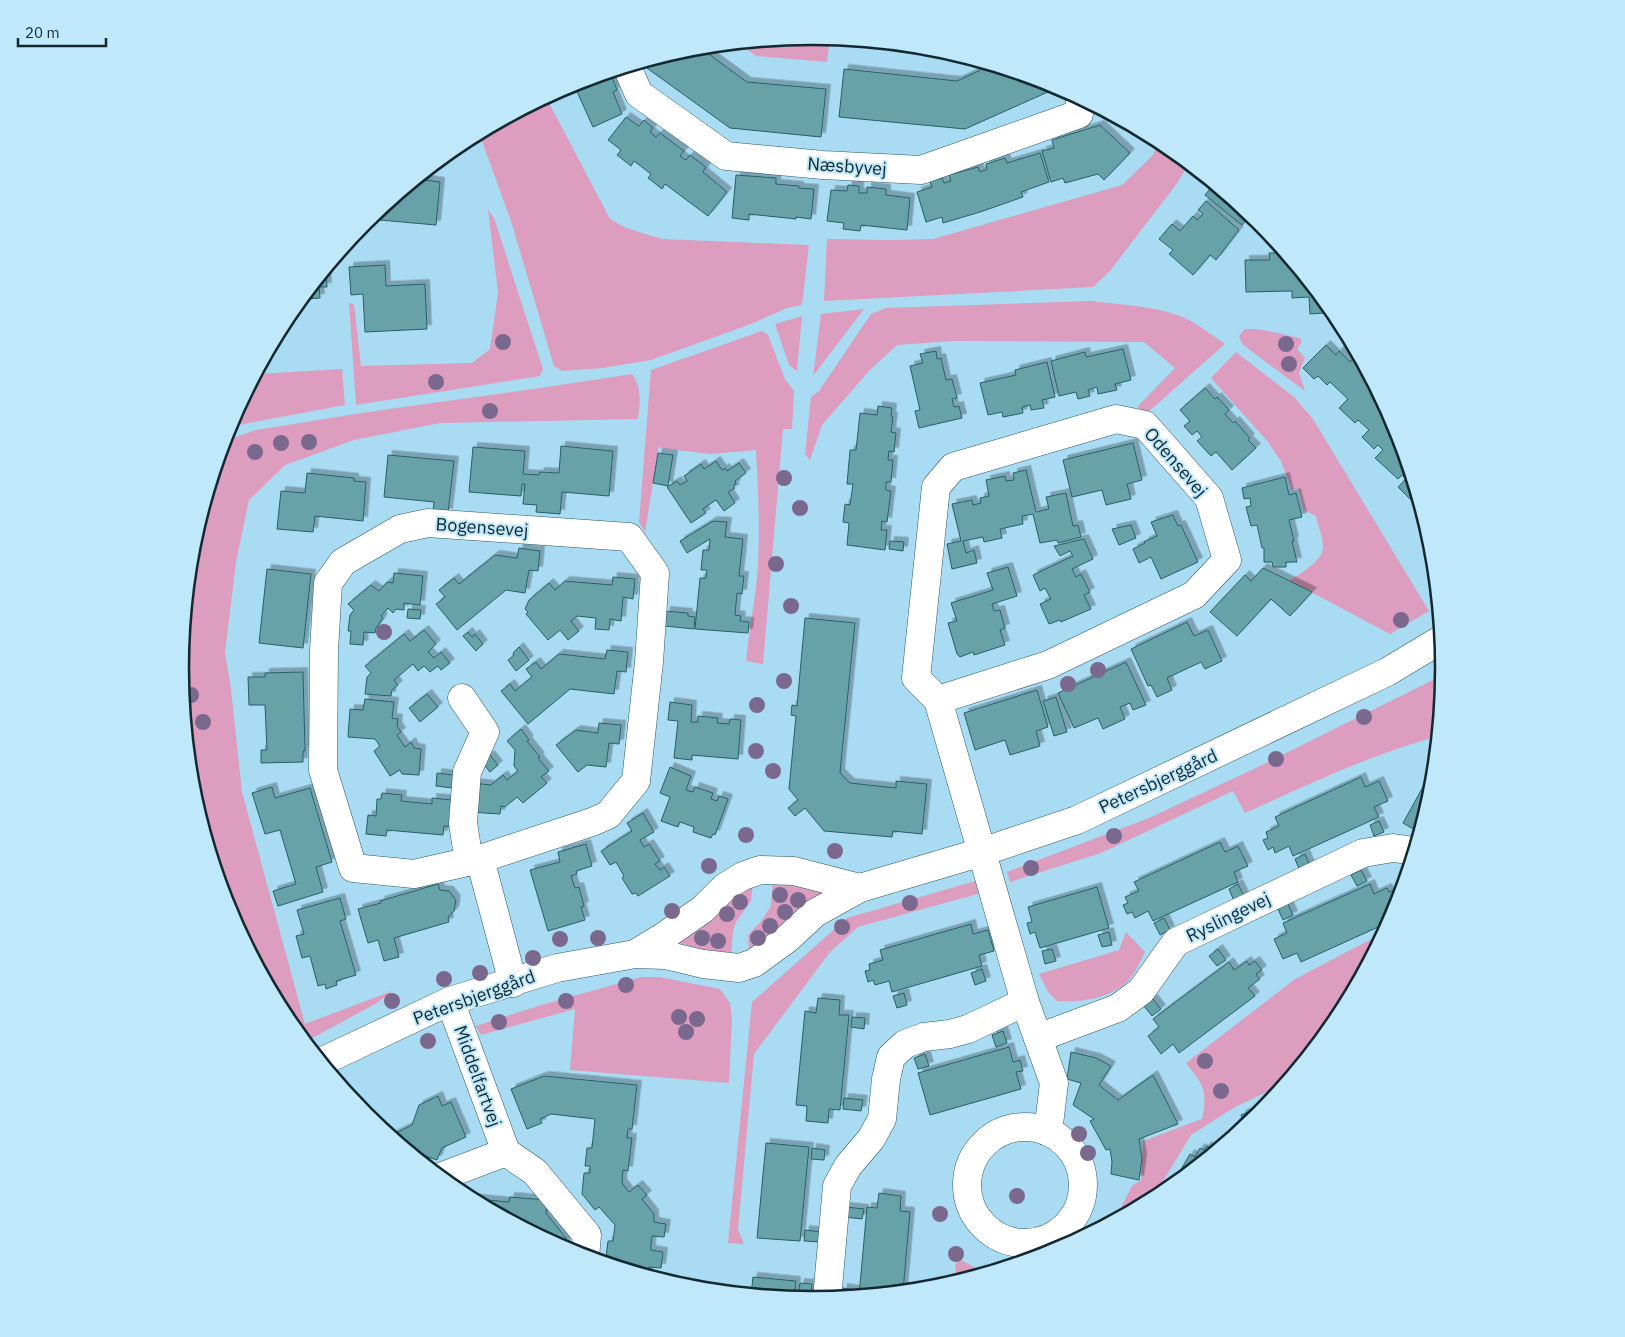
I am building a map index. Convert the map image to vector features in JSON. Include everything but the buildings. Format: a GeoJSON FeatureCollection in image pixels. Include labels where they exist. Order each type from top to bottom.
{"type":"FeatureCollection","features":[{"type":"Feature","properties":{"kind":"street","name":"Næsbyvej"},"geometry":{"type":"LineString","coordinates":[[629,73],[639,94],[726,156],[823,165],[921,170],[1079,114],[1080,105]]}},
{"type":"Feature","properties":{"kind":"street","name":"Odensevej"},"geometry":{"type":"LineString","coordinates":[[938,700],[1048,665],[1194,595],[1227,560],[1209,498],[1145,425],[1116,418],[953,467],[936,487],[916,678],[938,700],[982,852]]}},
{"type":"Feature","properties":{"kind":"street","name":"Bogensevej"},"geometry":{"type":"LineString","coordinates":[[428,523],[629,537],[655,573],[649,662],[636,781],[608,815],[592,822],[474,860],[414,874],[353,868],[323,770],[324,652],[328,583],[343,562],[400,529],[428,523]]}},
{"type":"Feature","properties":{"kind":"street","name":"Petersbjerggård"},"geometry":{"type":"LineString","coordinates":[[327,1059],[450,1001],[557,968],[635,954],[665,955],[703,964],[739,968],[754,963],[787,938],[815,913],[860,888],[982,852],[1077,820],[1387,672],[1435,643]]}},
{"type":"Feature","properties":{"kind":"street"},"geometry":{"type":"LineString","coordinates":[[462,698],[485,732],[467,772],[462,823],[513,983]]}},
{"type":"Feature","properties":{"kind":"street","name":"Ryslingevej"},"geometry":{"type":"LineString","coordinates":[[1038,1038],[1118,1008],[1141,990],[1176,942],[1363,853],[1393,848],[1409,851]]}},
{"type":"Feature","properties":{"kind":"street"},"geometry":{"type":"LineString","coordinates":[[982,852],[1025,1002],[1054,1083],[1048,1132]]}},
{"type":"Feature","properties":{"kind":"street","name":"Petersbjerggård"},"geometry":{"type":"LineString","coordinates":[[635,954],[703,909],[725,887],[743,876],[760,870],[794,871],[860,888]]}},
{"type":"Feature","properties":{"kind":"street","name":"Middelfartvej"},"geometry":{"type":"LineString","coordinates":[[450,1001],[506,1152]]}},
{"type":"Feature","properties":{"kind":"street"},"geometry":{"type":"LineString","coordinates":[[829,1292],[837,1186],[848,1166],[871,1139],[882,1119],[886,1079],[892,1057],[905,1044],[924,1037],[950,1034],[968,1029],[1025,1002]]}},
{"type":"Feature","properties":{"kind":"street"},"geometry":{"type":"LineString","coordinates":[[1015,1128],[1036,1128],[1056,1135],[1073,1151],[1082,1169],[1084,1187],[1080,1207],[1082,1226],[1066,1228],[1049,1239],[1028,1244],[1010,1242],[998,1238],[986,1230],[973,1213],[966,1192],[967,1174],[974,1156],[985,1142],[1000,1132],[1015,1128]]}},
{"type":"Feature","properties":{"kind":"street"},"geometry":{"type":"LineString","coordinates":[[448,1174],[506,1152],[536,1172],[587,1235],[586,1249]]}},
{"type":"Feature","properties":{"kind":"shaded area"},"geometry":{"type":"Polygon","coordinates":[[[829,45],[827,62],[756,56],[746,49],[772,46],[829,45]]]}},
{"type":"Feature","properties":{"kind":"shaded area"},"geometry":{"type":"Polygon","coordinates":[[[549,103],[610,219],[626,228],[662,239],[809,245],[802,305],[787,308],[751,324],[651,360],[603,368],[562,371],[554,366],[511,221],[482,141],[549,103]]]}},
{"type":"Feature","properties":{"kind":"shaded area"},"geometry":{"type":"Polygon","coordinates":[[[1156,148],[1185,169],[1178,182],[1110,271],[1093,287],[824,301],[827,239],[933,239],[1122,185],[1152,156],[1156,148]]]}},
{"type":"Feature","properties":{"kind":"shaded area"},"geometry":{"type":"Polygon","coordinates":[[[488,209],[494,218],[543,369],[540,376],[356,405],[349,303],[354,304],[361,366],[472,363],[490,349],[498,292],[488,209]]]}},
{"type":"Feature","properties":{"kind":"shaded area"},"geometry":{"type":"Polygon","coordinates":[[[1091,301],[1141,307],[1178,315],[1194,323],[1225,344],[1147,413],[1137,407],[1175,368],[1144,342],[952,341],[897,345],[869,371],[822,425],[810,460],[805,454],[811,397],[819,391],[871,314],[886,308],[1091,301]]]}},
{"type":"Feature","properties":{"kind":"shaded area"},"geometry":{"type":"Polygon","coordinates":[[[864,309],[813,376],[821,314],[864,309]]]}},
{"type":"Feature","properties":{"kind":"shaded area"},"geometry":{"type":"Polygon","coordinates":[[[802,316],[797,371],[789,365],[775,324],[802,316]]]}},
{"type":"Feature","properties":{"kind":"shaded area"},"geometry":{"type":"Polygon","coordinates":[[[1245,329],[1258,329],[1300,338],[1302,342],[1297,349],[1305,358],[1299,373],[1305,391],[1242,344],[1239,336],[1245,329]]]}},
{"type":"Feature","properties":{"kind":"shaded area"},"geometry":{"type":"Polygon","coordinates":[[[762,331],[768,335],[785,379],[794,391],[792,429],[783,429],[763,664],[746,661],[758,565],[759,522],[756,450],[710,454],[660,448],[659,445],[645,532],[639,522],[651,370],[762,331]]]}},
{"type":"Feature","properties":{"kind":"shaded area"},"geometry":{"type":"Polygon","coordinates":[[[1236,352],[1294,397],[1313,419],[1429,611],[1390,634],[1288,581],[1310,567],[1319,557],[1323,547],[1321,535],[1316,516],[1304,510],[1298,488],[1292,490],[1281,461],[1268,442],[1211,378],[1236,352]]]}},
{"type":"Feature","properties":{"kind":"shaded area"},"geometry":{"type":"Polygon","coordinates":[[[342,369],[345,405],[238,425],[264,374],[342,369]]]}},
{"type":"Feature","properties":{"kind":"shaded area"},"geometry":{"type":"Polygon","coordinates":[[[632,374],[639,390],[638,419],[440,423],[354,440],[285,465],[249,500],[236,562],[225,653],[231,689],[242,792],[305,1024],[392,991],[377,1003],[311,1039],[294,1015],[273,980],[253,944],[236,907],[210,830],[194,750],[189,668],[194,587],[210,507],[222,468],[233,438],[256,430],[632,374]]]}},
{"type":"Feature","properties":{"kind":"shaded area"},"geometry":{"type":"Polygon","coordinates":[[[1436,679],[1432,738],[1364,761],[1245,813],[1233,791],[1101,853],[1010,882],[1007,872],[1149,818],[1258,767],[1436,679]]]}},
{"type":"Feature","properties":{"kind":"shaded area"},"geometry":{"type":"Polygon","coordinates":[[[773,878],[788,878],[825,893],[749,953],[748,935],[762,920],[771,906],[773,878]]]}},
{"type":"Feature","properties":{"kind":"shaded area"},"geometry":{"type":"Polygon","coordinates":[[[979,880],[981,893],[858,927],[830,952],[754,1054],[738,1230],[744,1244],[728,1243],[752,1002],[847,918],[979,880]]]}},
{"type":"Feature","properties":{"kind":"shaded area"},"geometry":{"type":"Polygon","coordinates":[[[753,882],[751,901],[736,922],[733,931],[731,956],[705,952],[677,942],[753,882]]]}},
{"type":"Feature","properties":{"kind":"shaded area"},"geometry":{"type":"Polygon","coordinates":[[[1126,932],[1145,952],[1134,973],[1125,983],[1108,994],[1087,1000],[1057,1001],[1048,992],[1039,974],[1119,950],[1126,932]]]}},
{"type":"Feature","properties":{"kind":"shaded area"},"geometry":{"type":"Polygon","coordinates":[[[1375,937],[1331,1015],[1281,1080],[1272,1090],[1235,1107],[1191,1135],[1160,1186],[1119,1211],[1132,1186],[1141,1180],[1143,1141],[1202,1119],[1204,1109],[1203,1088],[1186,1063],[1295,979],[1375,937]]]}},
{"type":"Feature","properties":{"kind":"shaded area"},"geometry":{"type":"Polygon","coordinates":[[[641,977],[659,977],[720,989],[730,1003],[732,1019],[729,1083],[570,1070],[575,1009],[481,1035],[476,1026],[538,1006],[641,977]]]}},
{"type":"Feature","properties":{"kind":"shaded area"},"geometry":{"type":"Polygon","coordinates":[[[959,1259],[979,1269],[956,1275],[955,1266],[959,1259]]]}}]}
